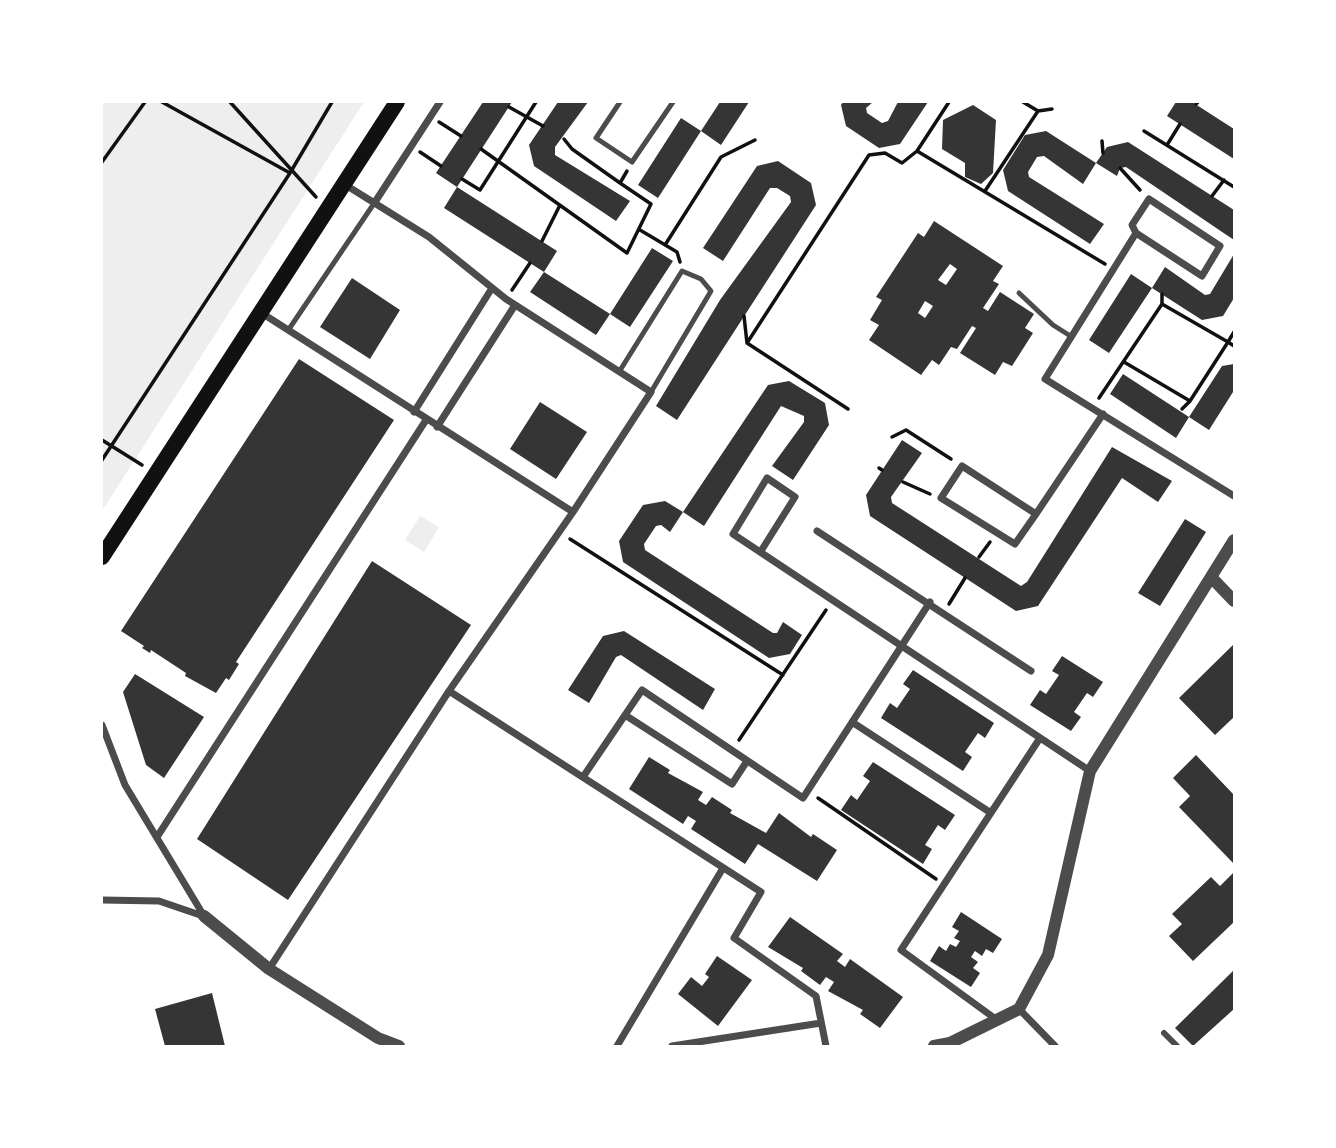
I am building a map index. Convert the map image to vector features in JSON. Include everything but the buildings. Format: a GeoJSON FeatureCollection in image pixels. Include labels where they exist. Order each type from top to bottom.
{"type":"FeatureCollection","features":[{"type":"Feature","properties":{"kind":"main road"},"geometry":{"type":"LineString","coordinates":[[102,557],[397,102]]}},
{"type":"Feature","properties":{"kind":"street"},"geometry":{"type":"LineString","coordinates":[[375,202],[440,102]]}},
{"type":"Feature","properties":{"kind":"street"},"geometry":{"type":"LineString","coordinates":[[269,969],[449,691],[560,532],[651,392],[506,299],[429,237],[344,184]]}},
{"type":"Feature","properties":{"kind":"street"},"geometry":{"type":"LineString","coordinates":[[1149,199],[1220,246],[1202,276],[1136,233],[1132,225],[1149,199]]}},
{"type":"Feature","properties":{"kind":"street"},"geometry":{"type":"LineString","coordinates":[[1136,233],[1045,379],[1234,496]]}},
{"type":"Feature","properties":{"kind":"street"},"geometry":{"type":"LineString","coordinates":[[414,412],[492,288]]}},
{"type":"Feature","properties":{"kind":"street"},"geometry":{"type":"LineString","coordinates":[[437,427],[515,305]]}},
{"type":"Feature","properties":{"kind":"street"},"geometry":{"type":"LineString","coordinates":[[260,311],[573,512]]}},
{"type":"Feature","properties":{"kind":"street"},"geometry":{"type":"LineString","coordinates":[[1036,514],[962,466],[941,498],[1015,544],[1036,514],[1103,414]]}},
{"type":"Feature","properties":{"kind":"street"},"geometry":{"type":"LineString","coordinates":[[157,837],[426,420]]}},
{"type":"Feature","properties":{"kind":"street"},"geometry":{"type":"LineString","coordinates":[[761,551],[794,497],[767,478],[733,534],[1090,771]]}},
{"type":"Feature","properties":{"kind":"street"},"geometry":{"type":"LineString","coordinates":[[817,531],[930,602],[1031,671]]}},
{"type":"Feature","properties":{"kind":"street"},"geometry":{"type":"LineString","coordinates":[[934,1046],[950,1043],[1018,1009],[1048,955],[1090,771],[1233,545]]}},
{"type":"Feature","properties":{"kind":"street"},"geometry":{"type":"LineString","coordinates":[[1211,577],[1234,601]]}},
{"type":"Feature","properties":{"kind":"street"},"geometry":{"type":"LineString","coordinates":[[583,778],[642,690],[803,798],[930,602]]}},
{"type":"Feature","properties":{"kind":"street"},"geometry":{"type":"LineString","coordinates":[[449,691],[761,892],[734,938],[816,996],[826,1046]]}},
{"type":"Feature","properties":{"kind":"street"},"geometry":{"type":"LineString","coordinates":[[625,715],[732,784],[747,761]]}},
{"type":"Feature","properties":{"kind":"street"},"geometry":{"type":"LineString","coordinates":[[852,722],[991,813]]}},
{"type":"Feature","properties":{"kind":"street"},"geometry":{"type":"LineString","coordinates":[[102,725],[125,785],[204,916],[269,969],[378,1038],[399,1046]]}},
{"type":"Feature","properties":{"kind":"street"},"geometry":{"type":"LineString","coordinates":[[997,1020],[901,950],[1040,738]]}},
{"type":"Feature","properties":{"kind":"street"},"geometry":{"type":"LineString","coordinates":[[617,1046],[723,868]]}},
{"type":"Feature","properties":{"kind":"street"},"geometry":{"type":"LineString","coordinates":[[102,900],[159,901],[204,916]]}},
{"type":"Feature","properties":{"kind":"street"},"geometry":{"type":"LineString","coordinates":[[1018,1009],[1055,1046]]}},
{"type":"Feature","properties":{"kind":"street"},"geometry":{"type":"LineString","coordinates":[[672,1046],[821,1023]]}},
{"type":"Feature","properties":{"kind":"street"},"geometry":{"type":"LineString","coordinates":[[1164,1033],[1177,1046]]}},
{"type":"Feature","properties":{"kind":"lane"},"geometry":{"type":"LineString","coordinates":[[621,102],[596,138],[632,162],[673,102]]}},
{"type":"Feature","properties":{"kind":"lane"},"geometry":{"type":"LineString","coordinates":[[289,329],[375,202]]}},
{"type":"Feature","properties":{"kind":"lane"},"geometry":{"type":"LineString","coordinates":[[619,372],[682,271],[701,279],[711,292],[651,392]]}},
{"type":"Feature","properties":{"kind":"lane"},"geometry":{"type":"LineString","coordinates":[[1018,293],[1053,326],[1072,337]]}},
{"type":"Feature","properties":{"kind":"path"},"geometry":{"type":"LineString","coordinates":[[102,162],[145,102]]}},
{"type":"Feature","properties":{"kind":"path"},"geometry":{"type":"LineString","coordinates":[[162,102],[290,173]]}},
{"type":"Feature","properties":{"kind":"path"},"geometry":{"type":"LineString","coordinates":[[230,102],[290,173],[328,208]]}},
{"type":"Feature","properties":{"kind":"path"},"geometry":{"type":"LineString","coordinates":[[102,460],[290,173],[332,102]]}},
{"type":"Feature","properties":{"kind":"path"},"geometry":{"type":"LineString","coordinates":[[462,179],[480,190],[536,102]]}},
{"type":"Feature","properties":{"kind":"path"},"geometry":{"type":"LineString","coordinates":[[863,151],[869,155],[885,153],[902,163],[917,150],[949,102]]}},
{"type":"Feature","properties":{"kind":"path"},"geometry":{"type":"LineString","coordinates":[[1023,102],[1038,110],[1052,109]]}},
{"type":"Feature","properties":{"kind":"path"},"geometry":{"type":"LineString","coordinates":[[509,107],[543,126]]}},
{"type":"Feature","properties":{"kind":"path"},"geometry":{"type":"LineString","coordinates":[[985,191],[1038,110]]}},
{"type":"Feature","properties":{"kind":"path"},"geometry":{"type":"LineString","coordinates":[[431,116],[461,136]]}},
{"type":"Feature","properties":{"kind":"path"},"geometry":{"type":"LineString","coordinates":[[1167,145],[1180,124]]}},
{"type":"Feature","properties":{"kind":"path"},"geometry":{"type":"LineString","coordinates":[[1144,131],[1234,187]]}},
{"type":"Feature","properties":{"kind":"path"},"geometry":{"type":"LineString","coordinates":[[481,149],[627,253],[651,204],[572,149],[564,139]]}},
{"type":"Feature","properties":{"kind":"path"},"geometry":{"type":"LineString","coordinates":[[665,245],[722,157],[755,140]]}},
{"type":"Feature","properties":{"kind":"path"},"geometry":{"type":"LineString","coordinates":[[1102,141],[1103,153]]}},
{"type":"Feature","properties":{"kind":"path"},"geometry":{"type":"LineString","coordinates":[[411,147],[442,166]]}},
{"type":"Feature","properties":{"kind":"path"},"geometry":{"type":"LineString","coordinates":[[917,150],[1114,269]]}},
{"type":"Feature","properties":{"kind":"path"},"geometry":{"type":"LineString","coordinates":[[747,343],[869,155]]}},
{"type":"Feature","properties":{"kind":"path"},"geometry":{"type":"LineString","coordinates":[[620,183],[632,162]]}},
{"type":"Feature","properties":{"kind":"path"},"geometry":{"type":"LineString","coordinates":[[1120,168],[1149,199]]}},
{"type":"Feature","properties":{"kind":"path"},"geometry":{"type":"LineString","coordinates":[[1212,196],[1223,180]]}},
{"type":"Feature","properties":{"kind":"path"},"geometry":{"type":"LineString","coordinates":[[835,194],[841,198]]}},
{"type":"Feature","properties":{"kind":"path"},"geometry":{"type":"LineString","coordinates":[[542,241],[560,205]]}},
{"type":"Feature","properties":{"kind":"path"},"geometry":{"type":"LineString","coordinates":[[639,230],[677,252],[682,271]]}},
{"type":"Feature","properties":{"kind":"path"},"geometry":{"type":"LineString","coordinates":[[506,299],[530,263]]}},
{"type":"Feature","properties":{"kind":"path"},"geometry":{"type":"LineString","coordinates":[[1093,408],[1162,304],[1162,294]]}},
{"type":"Feature","properties":{"kind":"path"},"geometry":{"type":"LineString","coordinates":[[1162,304],[1234,346]]}},
{"type":"Feature","properties":{"kind":"path"},"geometry":{"type":"LineString","coordinates":[[744,316],[747,343]]}},
{"type":"Feature","properties":{"kind":"path"},"geometry":{"type":"LineString","coordinates":[[1182,410],[1234,332]]}},
{"type":"Feature","properties":{"kind":"path"},"geometry":{"type":"LineString","coordinates":[[747,343],[848,409]]}},
{"type":"Feature","properties":{"kind":"path"},"geometry":{"type":"LineString","coordinates":[[1124,362],[1190,401]]}},
{"type":"Feature","properties":{"kind":"path"},"geometry":{"type":"LineString","coordinates":[[892,438],[906,430],[962,466]]}},
{"type":"Feature","properties":{"kind":"path"},"geometry":{"type":"LineString","coordinates":[[102,440],[156,472]]}},
{"type":"Feature","properties":{"kind":"path"},"geometry":{"type":"LineString","coordinates":[[903,482],[941,498]]}},
{"type":"Feature","properties":{"kind":"path"},"geometry":{"type":"LineString","coordinates":[[560,532],[783,675]]}},
{"type":"Feature","properties":{"kind":"path"},"geometry":{"type":"LineString","coordinates":[[979,557],[997,532]]}},
{"type":"Feature","properties":{"kind":"path"},"geometry":{"type":"LineString","coordinates":[[944,612],[965,578]]}},
{"type":"Feature","properties":{"kind":"path"},"geometry":{"type":"LineString","coordinates":[[732,751],[834,600]]}},
{"type":"Feature","properties":{"kind":"path"},"geometry":{"type":"LineString","coordinates":[[808,791],[944,884]]}},
{"type":"Feature","properties":{"kind":"shaded area"},"geometry":{"type":"Polygon","coordinates":[[[102,102],[364,102],[102,511],[102,102]]]}},
{"type":"Feature","properties":{"kind":"shaded area"},"geometry":{"type":"Polygon","coordinates":[[[420,516],[439,527],[424,552],[405,540],[420,516]]]}}]}
